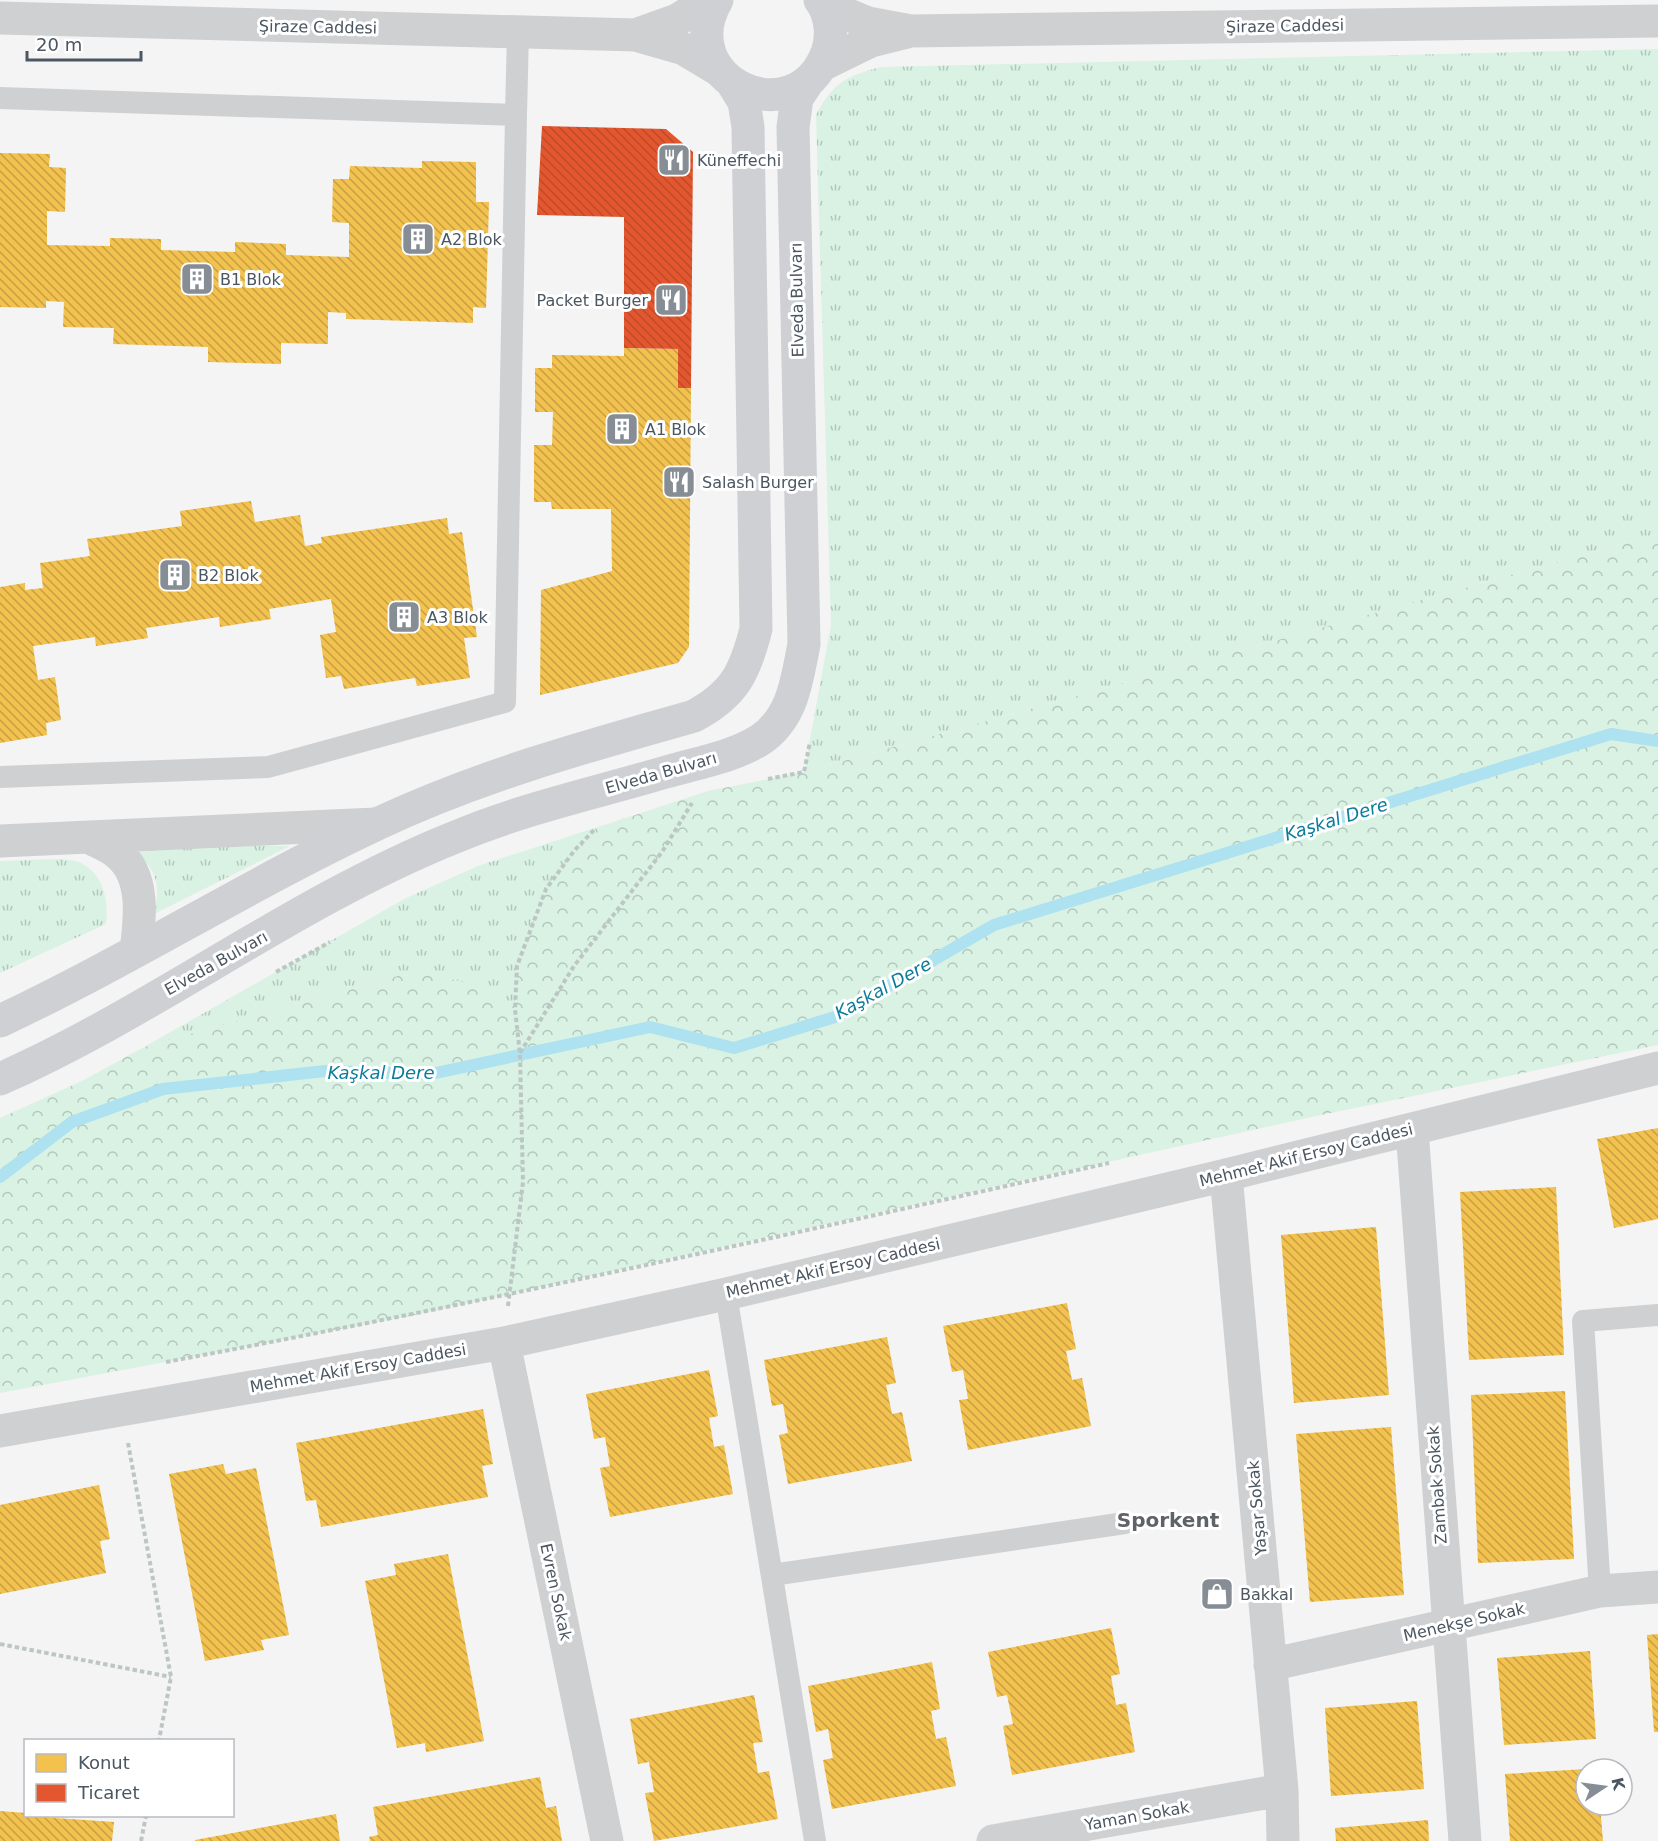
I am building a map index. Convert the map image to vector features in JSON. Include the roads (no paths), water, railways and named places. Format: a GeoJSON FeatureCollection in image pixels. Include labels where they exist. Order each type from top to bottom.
{"type":"FeatureCollection","features":[{"type":"Feature","properties":{"kind":"main road"},"geometry":{"type":"LineString","coordinates":[[0,1021],[376,824],[519,767],[694,716],[714,705],[732,690],[747,664],[756,629],[748,128],[744,102],[709,52],[706,32],[710,11],[717,0]]}},
{"type":"Feature","properties":{"kind":"main road"},"geometry":{"type":"LineString","coordinates":[[726,77],[752,93],[772,95],[791,91],[816,73],[829,46],[830,25],[822,3]]}},
{"type":"Feature","properties":{"kind":"main road","name":"Elveda Bulvarı"},"geometry":{"type":"LineString","coordinates":[[0,1079],[29,1066],[186,980],[346,889],[452,838],[541,807],[721,756],[760,740],[783,720],[796,690],[804,644],[793,127],[797,98],[816,73]]}},
{"type":"Feature","properties":{"kind":"street"},"geometry":{"type":"LineString","coordinates":[[635,34],[677,20],[710,0]]}},
{"type":"Feature","properties":{"kind":"street","name":"Şiraze Caddesi"},"geometry":{"type":"LineString","coordinates":[[822,3],[868,23],[911,31],[1658,21]]}},
{"type":"Feature","properties":{"kind":"street","name":"Şiraze Caddesi"},"geometry":{"type":"LineString","coordinates":[[0,18],[635,34]]}},
{"type":"Feature","properties":{"kind":"street","name":"Şiraze Caddesi"},"geometry":{"type":"LineString","coordinates":[[816,73],[871,41],[911,31]]}},
{"type":"Feature","properties":{"kind":"street"},"geometry":{"type":"LineString","coordinates":[[635,34],[684,49],[726,77]]}},
{"type":"Feature","properties":{"kind":"street"},"geometry":{"type":"LineString","coordinates":[[0,841],[92,839],[376,824]]}},
{"type":"Feature","properties":{"kind":"street"},"geometry":{"type":"LineString","coordinates":[[92,839],[118,853],[132,873],[139,896],[140,922],[136,951]]}},
{"type":"Feature","properties":{"kind":"street","name":"Mehmet Akif Ersoy Caddesi"},"geometry":{"type":"LineString","coordinates":[[0,1431],[504,1343],[726,1294],[1226,1175],[1658,1068]]}},
{"type":"Feature","properties":{"kind":"street","name":"Zambak Sokak"},"geometry":{"type":"LineString","coordinates":[[1412,1130],[1465,1841]]}},
{"type":"Feature","properties":{"kind":"street","name":"Yaşar Sokak"},"geometry":{"type":"LineString","coordinates":[[1226,1175],[1282,1790],[1283,1841]]}},
{"type":"Feature","properties":{"kind":"street","name":"Evren Sokak"},"geometry":{"type":"LineString","coordinates":[[504,1343],[607,1841]]}},
{"type":"Feature","properties":{"kind":"street","name":"Menekşe Sokak"},"geometry":{"type":"LineString","coordinates":[[1270,1665],[1600,1591],[1658,1587]]}},
{"type":"Feature","properties":{"kind":"street","name":"Yaman Sokak"},"geometry":{"type":"LineString","coordinates":[[993,1841],[1282,1790]]}},
{"type":"Feature","properties":{"kind":"lane"},"geometry":{"type":"LineString","coordinates":[[0,777],[268,767],[505,702],[518,32]]}},
{"type":"Feature","properties":{"kind":"lane"},"geometry":{"type":"LineString","coordinates":[[0,98],[516,115]]}},
{"type":"Feature","properties":{"kind":"lane"},"geometry":{"type":"LineString","coordinates":[[726,1294],[815,1841]]}},
{"type":"Feature","properties":{"kind":"lane"},"geometry":{"type":"LineString","coordinates":[[1600,1591],[1583,1321],[1658,1315]]}},
{"type":"Feature","properties":{"kind":"lane"},"geometry":{"type":"LineString","coordinates":[[772,1575],[1125,1523]]}},
{"type":"Feature","properties":{"kind":"waterway","name":"Kaşkal Dere"},"geometry":{"type":"LineString","coordinates":[[0,1177],[72,1122],[163,1089],[325,1071],[431,1074],[650,1027],[734,1048],[835,1017],[994,925],[1611,734],[1658,741]]}},
{"type":"Feature","properties":{"kind":"place","name":"Küneffechi"},"geometry":{"type":"Point","coordinates":[674,160]}},
{"type":"Feature","properties":{"kind":"place","name":"A2 Blok"},"geometry":{"type":"Point","coordinates":[418,239]}},
{"type":"Feature","properties":{"kind":"place","name":"B1 Blok"},"geometry":{"type":"Point","coordinates":[197,279]}},
{"type":"Feature","properties":{"kind":"place","name":"Packet Burger"},"geometry":{"type":"Point","coordinates":[671,300]}},
{"type":"Feature","properties":{"kind":"place","name":"A1 Blok"},"geometry":{"type":"Point","coordinates":[622,429]}},
{"type":"Feature","properties":{"kind":"place","name":"Salash Burger"},"geometry":{"type":"Point","coordinates":[679,482]}},
{"type":"Feature","properties":{"kind":"place","name":"B2 Blok"},"geometry":{"type":"Point","coordinates":[175,575]}},
{"type":"Feature","properties":{"kind":"place","name":"A3 Blok"},"geometry":{"type":"Point","coordinates":[404,617]}},
{"type":"Feature","properties":{"kind":"place","name":"Bakkal"},"geometry":{"type":"Point","coordinates":[1217,1594]}},
{"type":"Feature","properties":{"kind":"district","name":"Sporkent"},"geometry":{"type":"Point","coordinates":[1168,1520]}}]}
